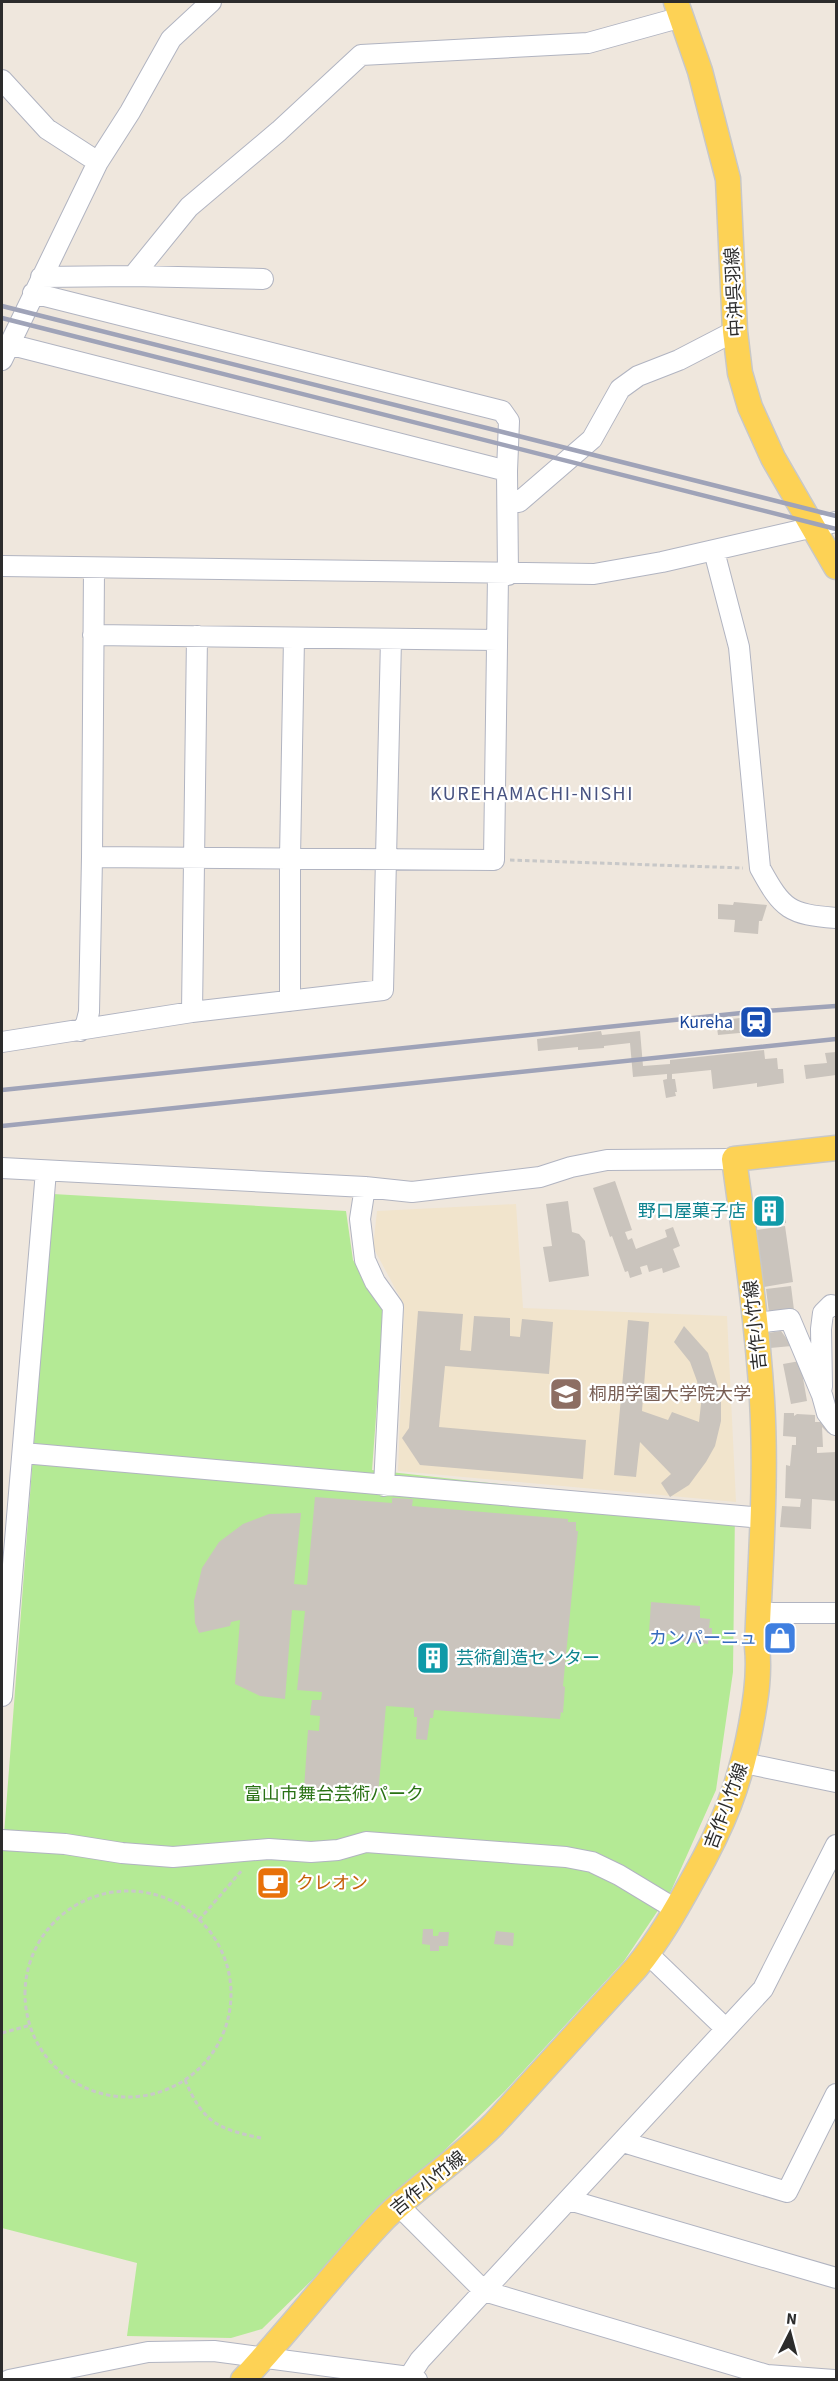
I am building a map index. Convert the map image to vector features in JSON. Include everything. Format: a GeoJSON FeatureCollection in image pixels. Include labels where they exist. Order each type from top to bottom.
{"type":"FeatureCollection","features":[{"type":"Feature","properties":{"kind":"main road","name":"中沖呉羽線"},"geometry":{"type":"LineString","coordinates":[[679,9],[700,71],[728,178],[735,331],[740,373],[750,407],[773,458],[837,567]]}},
{"type":"Feature","properties":{"kind":"main road"},"geometry":{"type":"LineString","coordinates":[[734,1159],[837,1148]]}},
{"type":"Feature","properties":{"kind":"main road","name":"吉作小竹線"},"geometry":{"type":"LineString","coordinates":[[243,2379],[387,2216],[470,2148],[486,2132],[648,1954],[677,1910],[721,1829],[744,1763],[758,1675],[758,1612],[763,1518],[762,1401],[756,1323],[734,1159]]}},
{"type":"Feature","properties":{"kind":"street"},"geometry":{"type":"LineString","coordinates":[[211,2],[171,39],[130,112],[98,162],[5,352],[507,471]]}},
{"type":"Feature","properties":{"kind":"street"},"geometry":{"type":"LineString","coordinates":[[133,276],[189,207],[279,131],[361,55],[588,43],[679,9]]}},
{"type":"Feature","properties":{"kind":"street"},"geometry":{"type":"LineString","coordinates":[[2,80],[46,129],[98,162]]}},
{"type":"Feature","properties":{"kind":"street"},"geometry":{"type":"LineString","coordinates":[[37,285],[133,276],[263,279]]}},
{"type":"Feature","properties":{"kind":"street"},"geometry":{"type":"LineString","coordinates":[[37,285],[502,411],[509,421],[503,575],[497,640],[494,860],[93,857]]}},
{"type":"Feature","properties":{"kind":"street"},"geometry":{"type":"LineString","coordinates":[[519,502],[592,439],[620,389],[638,376],[679,360],[735,331]]}},
{"type":"Feature","properties":{"kind":"street"},"geometry":{"type":"LineString","coordinates":[[2,566],[503,575],[594,574],[714,551],[837,522]]}},
{"type":"Feature","properties":{"kind":"street"},"geometry":{"type":"LineString","coordinates":[[714,551],[739,647],[760,868],[775,896],[793,910],[803,915],[837,918]]}},
{"type":"Feature","properties":{"kind":"street"},"geometry":{"type":"LineString","coordinates":[[80,1031],[86,1024],[89,1012],[93,857],[94,568]]}},
{"type":"Feature","properties":{"kind":"street"},"geometry":{"type":"LineString","coordinates":[[93,635],[497,640]]}},
{"type":"Feature","properties":{"kind":"street"},"geometry":{"type":"LineString","coordinates":[[192,1012],[197,636]]}},
{"type":"Feature","properties":{"kind":"street"},"geometry":{"type":"LineString","coordinates":[[290,1001],[294,638]]}},
{"type":"Feature","properties":{"kind":"street"},"geometry":{"type":"LineString","coordinates":[[2,1042],[192,1012],[383,990],[391,639]]}},
{"type":"Feature","properties":{"kind":"street"},"geometry":{"type":"LineString","coordinates":[[2,1168],[366,1187],[412,1192],[540,1177],[571,1167],[607,1160],[734,1159]]}},
{"type":"Feature","properties":{"kind":"street"},"geometry":{"type":"LineString","coordinates":[[2,1696],[46,1171]]}},
{"type":"Feature","properties":{"kind":"street"},"geometry":{"type":"LineString","coordinates":[[366,1187],[360,1219],[365,1260],[375,1282],[393,1307],[384,1486]]}},
{"type":"Feature","properties":{"kind":"street"},"geometry":{"type":"LineString","coordinates":[[822,1395],[821,1329],[823,1313],[831,1305],[837,1306]]}},
{"type":"Feature","properties":{"kind":"street"},"geometry":{"type":"LineString","coordinates":[[756,1323],[789,1319],[822,1395],[827,1413],[837,1425]]}},
{"type":"Feature","properties":{"kind":"street"},"geometry":{"type":"LineString","coordinates":[[23,1453],[763,1518]]}},
{"type":"Feature","properties":{"kind":"street"},"geometry":{"type":"LineString","coordinates":[[758,1612],[837,1613]]}},
{"type":"Feature","properties":{"kind":"street"},"geometry":{"type":"LineString","coordinates":[[744,1763],[837,1782]]}},
{"type":"Feature","properties":{"kind":"street"},"geometry":{"type":"LineString","coordinates":[[2,1840],[65,1844],[122,1853],[173,1857],[259,1850],[311,1852],[338,1850],[366,1842],[566,1857],[592,1862],[677,1910]]}},
{"type":"Feature","properties":{"kind":"street"},"geometry":{"type":"LineString","coordinates":[[9,2379],[148,2352],[214,2351],[413,2378],[420,2360],[763,1989],[837,1845]]}},
{"type":"Feature","properties":{"kind":"street"},"geometry":{"type":"LineString","coordinates":[[648,1954],[726,2029]]}},
{"type":"Feature","properties":{"kind":"street"},"geometry":{"type":"LineString","coordinates":[[623,2142],[787,2192],[837,2094]]}},
{"type":"Feature","properties":{"kind":"street"},"geometry":{"type":"LineString","coordinates":[[568,2200],[837,2278]]}},
{"type":"Feature","properties":{"kind":"street"},"geometry":{"type":"LineString","coordinates":[[399,2206],[484,2291],[766,2377],[834,2379]]}},
{"type":"Feature","properties":{"kind":"path"},"geometry":{"type":"LineString","coordinates":[[494,860],[760,868]]}},
{"type":"Feature","properties":{"kind":"path"},"geometry":{"type":"LineString","coordinates":[[199,1920],[259,1850]]}},
{"type":"Feature","properties":{"kind":"path"},"geometry":{"type":"LineString","coordinates":[[121,1891],[155,1894],[186,1908],[211,1931],[227,1961],[232,1995],[227,2028],[210,2058],[185,2080],[154,2094],[120,2097],[87,2089],[58,2070],[37,2043],[31,2025],[26,2011],[26,1977],[37,1944],[59,1918],[87,1899],[121,1891]]}},
{"type":"Feature","properties":{"kind":"path"},"geometry":{"type":"LineString","coordinates":[[2,2033],[31,2025]]}},
{"type":"Feature","properties":{"kind":"path"},"geometry":{"type":"LineString","coordinates":[[185,2080],[195,2105],[210,2120],[235,2132],[261,2138]]}},
{"type":"Feature","properties":{"kind":"shaded area","name":"桐朋学園大学院大学"},"geometry":{"type":"Polygon","coordinates":[[[516,1204],[523,1308],[727,1316],[736,1502],[398,1471],[404,1305],[373,1247],[377,1211],[516,1204]]]}},
{"type":"Feature","properties":{"kind":"green space","name":"富山市舞台芸術パーク"},"geometry":{"type":"Polygon","coordinates":[[[53,1194],[346,1211],[353,1260],[384,1310],[372,1470],[735,1510],[733,1672],[716,1790],[671,1891],[624,1961],[505,2091],[262,2329],[231,2338],[127,2336],[137,2263],[2,2228],[2,1861],[53,1194]]]}},
{"type":"Feature","properties":{"kind":"building"},"geometry":{"type":"Polygon","coordinates":[[[734,902],[767,905],[762,921],[759,921],[758,934],[734,932],[735,920],[718,919],[718,904],[733,905],[734,902]]]}},
{"type":"Feature","properties":{"kind":"building"},"geometry":{"type":"Polygon","coordinates":[[[748,1017],[750,1032],[718,1035],[716,1021],[748,1017]]]}},
{"type":"Feature","properties":{"kind":"building"},"geometry":{"type":"Polygon","coordinates":[[[601,1031],[602,1035],[640,1031],[643,1066],[670,1064],[670,1060],[764,1050],[765,1059],[777,1058],[778,1069],[783,1069],[784,1083],[757,1087],[757,1083],[713,1089],[711,1070],[672,1074],[672,1079],[675,1079],[676,1096],[666,1098],[663,1080],[667,1079],[667,1074],[633,1077],[630,1043],[604,1046],[604,1048],[578,1050],[578,1047],[538,1051],[537,1039],[601,1031]]]}},
{"type":"Feature","properties":{"kind":"building"},"geometry":{"type":"Polygon","coordinates":[[[836,1052],[836,1075],[806,1079],[804,1065],[827,1063],[825,1053],[836,1052]]]}},
{"type":"Feature","properties":{"kind":"building"},"geometry":{"type":"Polygon","coordinates":[[[615,1181],[632,1230],[625,1232],[628,1240],[632,1238],[636,1249],[667,1237],[665,1230],[673,1227],[680,1246],[673,1249],[680,1267],[663,1273],[662,1268],[649,1272],[647,1265],[640,1267],[642,1274],[630,1278],[628,1271],[625,1272],[593,1188],[615,1181]]]}},
{"type":"Feature","properties":{"kind":"building","name":"野口屋菓子店"},"geometry":{"type":"Polygon","coordinates":[[[782,1195],[786,1223],[756,1227],[752,1199],[782,1195]]]}},
{"type":"Feature","properties":{"kind":"building"},"geometry":{"type":"Polygon","coordinates":[[[568,1201],[572,1232],[579,1234],[585,1241],[589,1276],[549,1282],[543,1247],[552,1246],[546,1204],[568,1201]]]}},
{"type":"Feature","properties":{"kind":"building"},"geometry":{"type":"Polygon","coordinates":[[[785,1226],[793,1282],[764,1287],[756,1230],[785,1226]]]}},
{"type":"Feature","properties":{"kind":"building"},"geometry":{"type":"Polygon","coordinates":[[[791,1286],[794,1310],[769,1313],[766,1289],[791,1286]]]}},
{"type":"Feature","properties":{"kind":"building"},"geometry":{"type":"Polygon","coordinates":[[[418,1311],[463,1314],[460,1350],[471,1351],[474,1316],[510,1318],[510,1336],[520,1337],[522,1319],[553,1322],[549,1374],[445,1366],[439,1427],[586,1440],[583,1479],[420,1465],[402,1438],[409,1428],[418,1311]]]}},
{"type":"Feature","properties":{"kind":"building"},"geometry":{"type":"Polygon","coordinates":[[[628,1320],[649,1322],[642,1411],[668,1420],[672,1412],[699,1422],[701,1404],[697,1381],[690,1362],[674,1342],[684,1326],[708,1353],[721,1396],[721,1421],[715,1446],[689,1485],[670,1497],[661,1483],[671,1474],[640,1442],[636,1477],[614,1475],[628,1320]]]}},
{"type":"Feature","properties":{"kind":"building"},"geometry":{"type":"Polygon","coordinates":[[[781,1331],[792,1346],[770,1348],[768,1333],[781,1331]]]}},
{"type":"Feature","properties":{"kind":"building"},"geometry":{"type":"Polygon","coordinates":[[[800,1361],[807,1401],[791,1404],[783,1364],[800,1361]]]}},
{"type":"Feature","properties":{"kind":"building"},"geometry":{"type":"Polygon","coordinates":[[[784,1413],[794,1413],[794,1416],[797,1414],[815,1415],[815,1422],[822,1422],[822,1425],[825,1423],[832,1431],[828,1433],[822,1427],[823,1447],[817,1447],[817,1453],[836,1452],[836,1501],[812,1499],[811,1529],[780,1527],[782,1506],[800,1507],[801,1499],[785,1498],[786,1465],[790,1466],[792,1445],[796,1445],[796,1437],[783,1436],[784,1413]]]}},
{"type":"Feature","properties":{"kind":"building","name":"芸術創造センター"},"geometry":{"type":"Polygon","coordinates":[[[315,1497],[392,1503],[392,1498],[413,1499],[412,1506],[568,1519],[568,1522],[576,1522],[576,1531],[578,1531],[563,1686],[565,1687],[563,1713],[561,1712],[560,1719],[434,1710],[433,1718],[430,1718],[427,1740],[416,1739],[417,1717],[414,1717],[414,1708],[386,1706],[378,1795],[304,1789],[308,1730],[319,1731],[320,1716],[310,1715],[312,1700],[321,1700],[322,1692],[297,1690],[305,1611],[292,1610],[285,1699],[260,1696],[235,1684],[240,1620],[231,1622],[230,1626],[199,1633],[195,1623],[194,1601],[202,1568],[219,1542],[243,1524],[269,1514],[301,1513],[294,1584],[307,1585],[315,1497]]]}},
{"type":"Feature","properties":{"kind":"building"},"geometry":{"type":"Polygon","coordinates":[[[651,1602],[700,1606],[700,1618],[710,1619],[709,1628],[712,1628],[708,1644],[678,1641],[678,1635],[649,1633],[651,1602]]]}},
{"type":"Feature","properties":{"kind":"building"},"geometry":{"type":"Polygon","coordinates":[[[423,1929],[433,1929],[433,1936],[438,1936],[439,1932],[449,1932],[448,1946],[439,1946],[439,1951],[430,1951],[430,1945],[422,1944],[423,1929]]]}},
{"type":"Feature","properties":{"kind":"building"},"geometry":{"type":"Polygon","coordinates":[[[496,1931],[514,1933],[513,1946],[494,1944],[496,1931]]]}},
{"type":"Feature","properties":{"kind":"railway"},"geometry":{"type":"LineString","coordinates":[[2,306],[836,516]]}},
{"type":"Feature","properties":{"kind":"railway"},"geometry":{"type":"LineString","coordinates":[[2,318],[836,529]]}},
{"type":"Feature","properties":{"kind":"railway"},"geometry":{"type":"LineString","coordinates":[[2,1090],[751,1012],[836,1006]]}},
{"type":"Feature","properties":{"kind":"railway"},"geometry":{"type":"LineString","coordinates":[[2,1126],[836,1039]]}},
{"type":"Feature","properties":{"kind":"place","name":"Kureha"},"geometry":{"type":"Point","coordinates":[756,1022]}},
{"type":"Feature","properties":{"kind":"place","name":"野口屋菓子店"},"geometry":{"type":"Point","coordinates":[769,1211]}},
{"type":"Feature","properties":{"kind":"place","name":"桐朋学園大学院大学"},"geometry":{"type":"Point","coordinates":[566,1394]}},
{"type":"Feature","properties":{"kind":"place","name":"カンパーニュ"},"geometry":{"type":"Point","coordinates":[780,1638]}},
{"type":"Feature","properties":{"kind":"place","name":"芸術創造センター"},"geometry":{"type":"Point","coordinates":[433,1658]}},
{"type":"Feature","properties":{"kind":"place","name":"クレオン"},"geometry":{"type":"Point","coordinates":[273,1883]}},
{"type":"Feature","properties":{"kind":"district","name":"KUREHAMACHI-NISHI"},"geometry":{"type":"Point","coordinates":[532,793]}}]}
